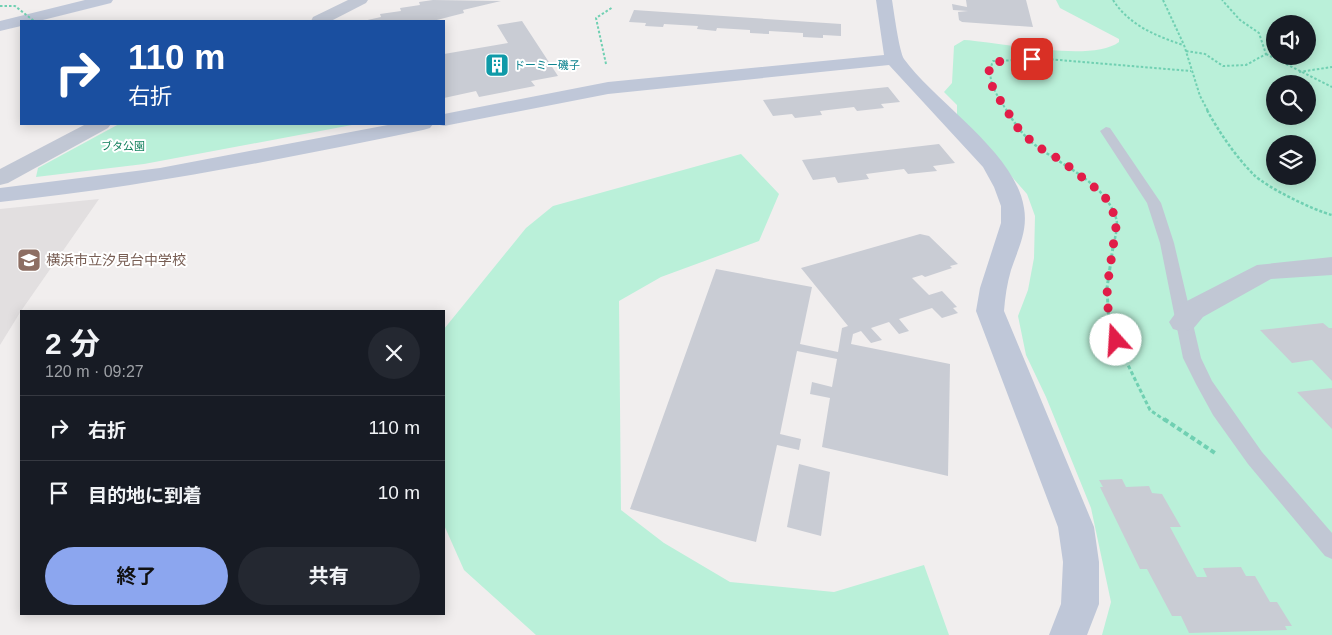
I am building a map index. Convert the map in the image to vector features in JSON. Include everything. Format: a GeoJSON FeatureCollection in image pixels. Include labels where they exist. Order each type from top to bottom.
{"type":"FeatureCollection","features":[{"type":"Feature","properties":{"kind":"street"},"geometry":{"type":"LineString","coordinates":[[24,20],[105,0]]}},
{"type":"Feature","properties":{"kind":"street"},"geometry":{"type":"LineString","coordinates":[[322,20],[360,0]]}},
{"type":"Feature","properties":{"kind":"street"},"geometry":{"type":"LineString","coordinates":[[884,0],[894,59],[992,164],[1006,183],[1013,200],[1016,219],[1011,239],[991,290],[990,311],[1076,528],[1082,562],[1080,604],[1068,635]]}},
{"type":"Feature","properties":{"kind":"street"},"geometry":{"type":"LineString","coordinates":[[0,26],[20,21]]}},
{"type":"Feature","properties":{"kind":"street"},"geometry":{"type":"LineString","coordinates":[[445,120],[608,88],[894,59]]}},
{"type":"Feature","properties":{"kind":"street"},"geometry":{"type":"LineString","coordinates":[[0,178],[99,125]]}},
{"type":"Feature","properties":{"kind":"street"},"geometry":{"type":"LineString","coordinates":[[0,195],[127,181],[418,125]]}},
{"type":"Feature","properties":{"kind":"street"},"geometry":{"type":"LineString","coordinates":[[1183,322],[1193,310],[1266,271],[1332,266]]}},
{"type":"Feature","properties":{"kind":"lane"},"geometry":{"type":"LineString","coordinates":[[1106,131],[1154,203],[1166,242],[1192,358],[1219,410],[1332,549]]}},
{"type":"Feature","properties":{"kind":"path"},"geometry":{"type":"LineString","coordinates":[[1113,0],[1117,8],[1136,23],[1184,46]]}},
{"type":"Feature","properties":{"kind":"path"},"geometry":{"type":"LineString","coordinates":[[1162,0],[1184,46],[1191,71],[1213,121],[1254,176],[1314,210],[1332,216]]}},
{"type":"Feature","properties":{"kind":"path"},"geometry":{"type":"LineString","coordinates":[[1186,51],[1205,54],[1223,66],[1246,65],[1266,54],[1259,33],[1240,20],[1222,0]]}},
{"type":"Feature","properties":{"kind":"path"},"geometry":{"type":"LineString","coordinates":[[0,6],[15,6],[33,20]]}},
{"type":"Feature","properties":{"kind":"path"},"geometry":{"type":"LineString","coordinates":[[608,70],[596,18],[613,7]]}},
{"type":"Feature","properties":{"kind":"path"},"geometry":{"type":"LineString","coordinates":[[1191,71],[1047,59],[1017,59],[993,62],[989,71],[993,89],[1018,128],[1035,145],[1062,161],[1104,195],[1117,220],[1107,288],[1109,326],[1150,410],[1219,455]]}},
{"type":"Feature","properties":{"kind":"path"},"geometry":{"type":"LineString","coordinates":[[1286,65],[1332,87]]}},
{"type":"Feature","properties":{"kind":"path"},"geometry":{"type":"LineString","coordinates":[[1298,72],[1332,67]]}},
{"type":"Feature","properties":{"kind":"shaded area","name":"横浜市立汐見台中学校"},"geometry":{"type":"Polygon","coordinates":[[[99,199],[20,310],[0,345],[0,209],[99,199]]]}},
{"type":"Feature","properties":{"kind":"green space"},"geometry":{"type":"Polygon","coordinates":[[[1056,0],[1332,0],[1332,635],[1102,635],[1111,602],[1091,508],[1046,397],[1026,355],[1018,316],[1028,290],[1034,258],[1035,216],[1027,194],[957,115],[957,105],[944,92],[952,83],[954,46],[964,40],[1044,50],[1088,51],[1106,48],[1119,42],[1119,39],[1060,8],[1056,0]]]}},
{"type":"Feature","properties":{"kind":"green space","name":"ブタ公園"},"geometry":{"type":"Polygon","coordinates":[[[117,125],[352,125],[144,164],[36,177],[38,168],[117,125]]]}},
{"type":"Feature","properties":{"kind":"green space"},"geometry":{"type":"Polygon","coordinates":[[[741,154],[779,194],[759,241],[661,277],[619,301],[621,510],[664,543],[730,582],[834,592],[924,565],[949,635],[536,635],[464,570],[445,527],[445,328],[526,228],[553,206],[741,154]]]}},
{"type":"Feature","properties":{"kind":"building"},"geometry":{"type":"Polygon","coordinates":[[[433,0],[501,1],[463,10],[464,13],[437,20],[368,20],[381,17],[380,14],[401,11],[400,8],[420,5],[419,2],[433,0]]]}},
{"type":"Feature","properties":{"kind":"building"},"geometry":{"type":"Polygon","coordinates":[[[966,0],[1026,0],[1033,27],[962,22],[959,20],[958,12],[968,11],[953,10],[952,4],[967,7],[966,0]]]}},
{"type":"Feature","properties":{"kind":"building"},"geometry":{"type":"Polygon","coordinates":[[[634,10],[841,24],[841,36],[823,35],[823,38],[803,37],[803,33],[769,31],[769,34],[750,33],[750,30],[717,28],[716,31],[697,29],[698,26],[664,24],[663,27],[645,26],[646,23],[629,22],[634,10]]]}},
{"type":"Feature","properties":{"kind":"building","name":"ドーミー磯子"},"geometry":{"type":"Polygon","coordinates":[[[522,21],[558,76],[531,81],[535,86],[479,97],[476,91],[445,98],[445,54],[508,43],[497,25],[522,21]]]}},
{"type":"Feature","properties":{"kind":"building"},"geometry":{"type":"Polygon","coordinates":[[[888,87],[900,102],[881,104],[884,108],[857,111],[854,107],[820,111],[822,115],[795,118],[792,114],[773,116],[763,100],[888,87]]]}},
{"type":"Feature","properties":{"kind":"building"},"geometry":{"type":"Polygon","coordinates":[[[939,144],[955,163],[933,166],[937,171],[908,174],[904,169],[866,174],[869,179],[838,183],[835,177],[813,180],[802,160],[939,144]]]}},
{"type":"Feature","properties":{"kind":"building"},"geometry":{"type":"Polygon","coordinates":[[[920,234],[929,236],[958,264],[950,266],[952,268],[925,277],[922,275],[912,278],[929,295],[942,291],[957,307],[953,308],[958,313],[942,318],[932,308],[899,319],[909,331],[899,334],[889,322],[871,328],[882,340],[871,343],[861,331],[853,334],[851,344],[950,364],[948,476],[822,447],[830,398],[810,394],[812,382],[832,387],[837,359],[797,351],[780,434],[801,439],[799,450],[777,445],[756,542],[630,509],[716,269],[812,287],[800,344],[838,352],[842,328],[848,326],[801,268],[920,234]]]}},
{"type":"Feature","properties":{"kind":"building"},"geometry":{"type":"Polygon","coordinates":[[[1323,323],[1332,328],[1332,381],[1312,360],[1292,363],[1260,330],[1323,323]]]}},
{"type":"Feature","properties":{"kind":"building"},"geometry":{"type":"Polygon","coordinates":[[[1332,388],[1332,429],[1297,392],[1332,388]]]}},
{"type":"Feature","properties":{"kind":"building"},"geometry":{"type":"Polygon","coordinates":[[[799,464],[830,472],[821,536],[787,527],[799,464]]]}},
{"type":"Feature","properties":{"kind":"building"},"geometry":{"type":"Polygon","coordinates":[[[1122,479],[1126,487],[1149,486],[1152,493],[1162,494],[1181,527],[1170,527],[1197,577],[1207,577],[1203,568],[1241,567],[1246,576],[1255,576],[1270,602],[1277,602],[1292,626],[1285,626],[1287,630],[1189,633],[1181,616],[1172,616],[1147,569],[1140,569],[1100,487],[1103,487],[1099,480],[1122,479]]]}},
{"type":"Feature","properties":{"kind":"place","name":"ドーミー磯子"},"geometry":{"type":"Point","coordinates":[497,65]}},
{"type":"Feature","properties":{"kind":"place","name":"横浜市立汐見台中学校"},"geometry":{"type":"Point","coordinates":[29,260]}},
{"type":"Feature","properties":{"kind":"route"},"geometry":{"type":"LineString","coordinates":[[1032,59],[993,62],[989,71],[993,89],[1018,128],[1035,145],[1062,161],[1104,195],[1117,220],[1107,288],[1109,326],[1116,340]]}}]}
